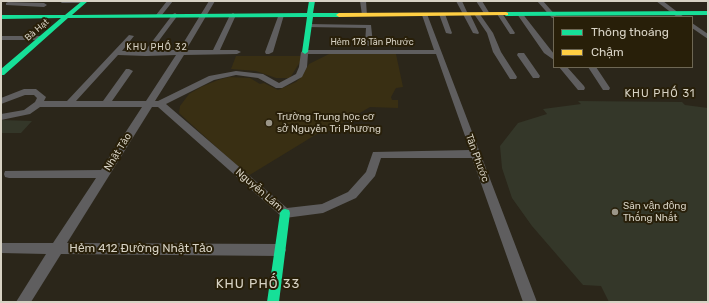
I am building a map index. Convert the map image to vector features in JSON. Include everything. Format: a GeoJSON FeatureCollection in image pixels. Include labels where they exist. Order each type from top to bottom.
{"type":"FeatureCollection","features":[{"type":"Feature","properties":{"kind":"street"},"geometry":{"type":"LineString","coordinates":[[62,2],[85,1]]}},
{"type":"Feature","properties":{"kind":"street","name":"Bà Hạt"},"geometry":{"type":"LineString","coordinates":[[1,73],[85,1]]}},
{"type":"Feature","properties":{"kind":"street"},"geometry":{"type":"LineString","coordinates":[[159,16],[170,1]]}},
{"type":"Feature","properties":{"kind":"street","name":"Nhật Tảo"},"geometry":{"type":"LineString","coordinates":[[23,302],[205,15],[212,1]]}},
{"type":"Feature","properties":{"kind":"street"},"geometry":{"type":"LineString","coordinates":[[1,117],[19,115],[38,104],[160,104],[200,83],[226,74],[236,73],[260,76],[279,86],[299,75],[303,68],[312,1]]}},
{"type":"Feature","properties":{"kind":"street"},"geometry":{"type":"LineString","coordinates":[[357,26],[361,15],[363,1]]}},
{"type":"Feature","properties":{"kind":"street"},"geometry":{"type":"LineString","coordinates":[[459,1],[476,33]]}},
{"type":"Feature","properties":{"kind":"street"},"geometry":{"type":"LineString","coordinates":[[479,1],[487,14]]}},
{"type":"Feature","properties":{"kind":"street"},"geometry":{"type":"LineString","coordinates":[[540,1],[553,15]]}},
{"type":"Feature","properties":{"kind":"street"},"geometry":{"type":"LineString","coordinates":[[659,1],[678,15]]}},
{"type":"Feature","properties":{"kind":"street"},"geometry":{"type":"LineString","coordinates":[[8,4],[44,5]]}},
{"type":"Feature","properties":{"kind":"street"},"geometry":{"type":"LineString","coordinates":[[1,17],[442,14],[678,15],[708,13]]}},
{"type":"Feature","properties":{"kind":"street"},"geometry":{"type":"LineString","coordinates":[[442,14],[449,33]]}},
{"type":"Feature","properties":{"kind":"street"},"geometry":{"type":"LineString","coordinates":[[477,14],[490,33],[497,52],[513,77]]}},
{"type":"Feature","properties":{"kind":"street"},"geometry":{"type":"LineString","coordinates":[[500,14],[512,33]]}},
{"type":"Feature","properties":{"kind":"street"},"geometry":{"type":"LineString","coordinates":[[520,14],[553,57]]}},
{"type":"Feature","properties":{"kind":"street"},"geometry":{"type":"LineString","coordinates":[[146,54],[175,15]]}},
{"type":"Feature","properties":{"kind":"street"},"geometry":{"type":"LineString","coordinates":[[215,53],[233,15]]}},
{"type":"Feature","properties":{"kind":"street"},"geometry":{"type":"LineString","coordinates":[[269,52],[281,15]]}},
{"type":"Feature","properties":{"kind":"street","name":"Tân Phước"},"geometry":{"type":"LineString","coordinates":[[425,15],[530,302]]}},
{"type":"Feature","properties":{"kind":"street"},"geometry":{"type":"LineString","coordinates":[[308,26],[369,26],[369,44]]}},
{"type":"Feature","properties":{"kind":"street"},"geometry":{"type":"LineString","coordinates":[[693,26],[708,37]]}},
{"type":"Feature","properties":{"kind":"street"},"geometry":{"type":"LineString","coordinates":[[69,104],[130,36]]}},
{"type":"Feature","properties":{"kind":"street"},"geometry":{"type":"LineString","coordinates":[[1,38],[42,38]]}},
{"type":"Feature","properties":{"kind":"street"},"geometry":{"type":"LineString","coordinates":[[115,53],[146,54],[237,52]]}},
{"type":"Feature","properties":{"kind":"street","name":"Hẻm 178 Tân Phước"},"geometry":{"type":"LineString","coordinates":[[305,52],[438,52]]}},
{"type":"Feature","properties":{"kind":"street"},"geometry":{"type":"LineString","coordinates":[[521,55],[536,76]]}},
{"type":"Feature","properties":{"kind":"street"},"geometry":{"type":"LineString","coordinates":[[564,68],[581,88]]}},
{"type":"Feature","properties":{"kind":"street"},"geometry":{"type":"LineString","coordinates":[[593,68],[606,88]]}},
{"type":"Feature","properties":{"kind":"street"},"geometry":{"type":"LineString","coordinates":[[106,104],[129,72]]}},
{"type":"Feature","properties":{"kind":"street"},"geometry":{"type":"LineString","coordinates":[[1,101],[16,94],[36,92],[42,97],[38,104]]}},
{"type":"Feature","properties":{"kind":"street","name":"Nguyễn Lâm"},"geometry":{"type":"LineString","coordinates":[[160,104],[285,212],[323,208],[340,202],[352,195],[371,173],[377,154],[476,154]]}},
{"type":"Feature","properties":{"kind":"street"},"geometry":{"type":"LineString","coordinates":[[9,174],[104,174]]}},
{"type":"Feature","properties":{"kind":"street"},"geometry":{"type":"LineString","coordinates":[[273,302],[285,212]]}},
{"type":"Feature","properties":{"kind":"street","name":"Hẻm 412 Đường Nhật Tảo"},"geometry":{"type":"LineString","coordinates":[[1,248],[280,250]]}},
{"type":"Feature","properties":{"kind":"shaded area"},"geometry":{"type":"Polygon","coordinates":[[[329,54],[396,54],[403,87],[396,88],[391,97],[392,100],[398,100],[398,108],[370,107],[329,131],[325,129],[248,176],[179,113],[180,106],[189,94],[218,80],[229,77],[250,78],[260,84],[264,83],[278,90],[296,82],[309,64],[329,54]]]}},
{"type":"Feature","properties":{"kind":"shaded area"},"geometry":{"type":"Polygon","coordinates":[[[236,56],[301,56],[300,62],[290,78],[276,78],[256,71],[231,69],[236,56]]]}},
{"type":"Feature","properties":{"kind":"green space","name":"Sân vận động Thống Nhất"},"geometry":{"type":"Polygon","coordinates":[[[578,101],[682,102],[685,105],[708,108],[708,302],[609,302],[601,286],[583,285],[532,226],[512,198],[502,168],[500,146],[518,123],[547,114],[543,109],[581,104],[578,101]]]}},
{"type":"Feature","properties":{"kind":"green space"},"geometry":{"type":"Polygon","coordinates":[[[1,120],[32,121],[21,133],[1,133],[1,120]]]}},
{"type":"Feature","properties":{"kind":"traffic: fast"},"geometry":{"type":"LineString","coordinates":[[1,73],[85,1]]}},
{"type":"Feature","properties":{"kind":"traffic: fast"},"geometry":{"type":"LineString","coordinates":[[305,52],[312,1]]}},
{"type":"Feature","properties":{"kind":"traffic: fast"},"geometry":{"type":"LineString","coordinates":[[506,14],[708,13]]}},
{"type":"Feature","properties":{"kind":"traffic: fast"},"geometry":{"type":"LineString","coordinates":[[1,17],[339,15]]}},
{"type":"Feature","properties":{"kind":"traffic: fast"},"geometry":{"type":"LineString","coordinates":[[273,302],[285,213]]}},
{"type":"Feature","properties":{"kind":"traffic: slow"},"geometry":{"type":"LineString","coordinates":[[339,15],[506,14]]}},
{"type":"Feature","properties":{"kind":"place","name":"Trường Trung học cơ sở Nguyễn Tri Phương"},"geometry":{"type":"Point","coordinates":[269,123]}},
{"type":"Feature","properties":{"kind":"place","name":"Sân vận động Thống Nhất"},"geometry":{"type":"Point","coordinates":[615,212]}},
{"type":"Feature","properties":{"kind":"district","name":"KHU PHỐ 32"},"geometry":{"type":"Point","coordinates":[157,47]}},
{"type":"Feature","properties":{"kind":"district","name":"KHU PHỐ 31"},"geometry":{"type":"Point","coordinates":[660,94]}},
{"type":"Feature","properties":{"kind":"district","name":"KHU PHỐ 33"},"geometry":{"type":"Point","coordinates":[258,284]}}]}
